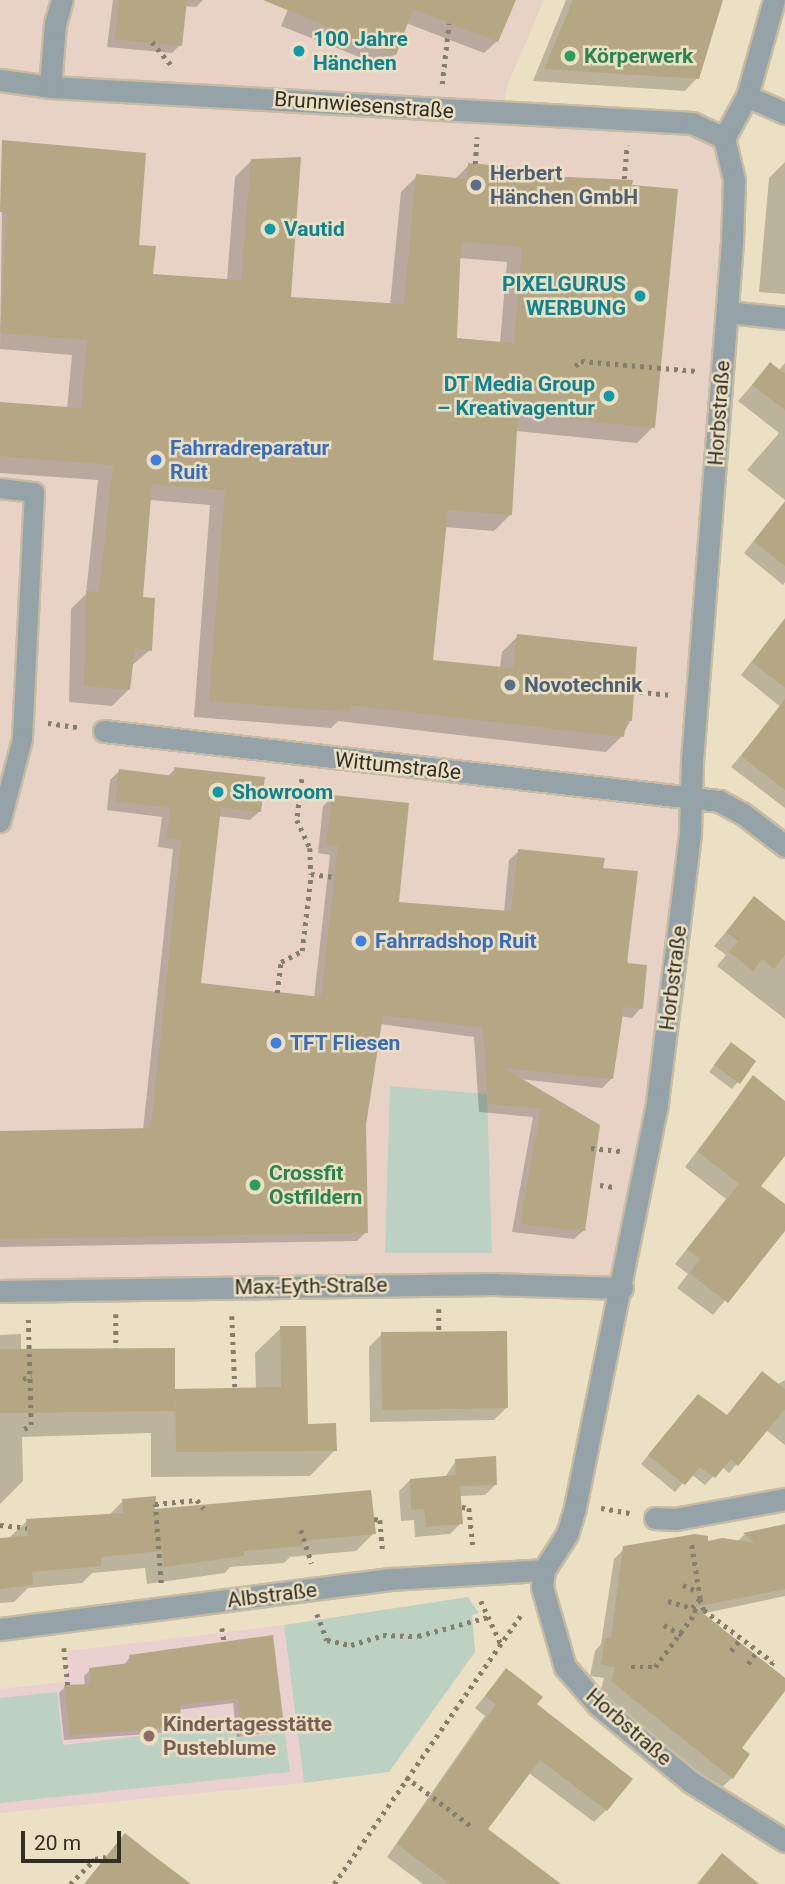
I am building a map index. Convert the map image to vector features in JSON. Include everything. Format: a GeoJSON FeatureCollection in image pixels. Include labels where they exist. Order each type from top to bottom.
{"type":"FeatureCollection","features":[{"type":"Feature","properties":{"kind":"street"},"geometry":{"type":"LineString","coordinates":[[50,87],[55,24],[62,0]]}},
{"type":"Feature","properties":{"kind":"street"},"geometry":{"type":"LineString","coordinates":[[724,138],[747,96],[774,0]]}},
{"type":"Feature","properties":{"kind":"street","name":"Brunnwiesenstraße"},"geometry":{"type":"LineString","coordinates":[[0,80],[50,87],[683,122],[712,129],[724,138]]}},
{"type":"Feature","properties":{"kind":"street"},"geometry":{"type":"LineString","coordinates":[[747,96],[785,113]]}},
{"type":"Feature","properties":{"kind":"street","name":"Horbstraße"},"geometry":{"type":"LineString","coordinates":[[724,138],[733,180],[727,312],[692,798],[657,1104],[622,1288],[575,1508],[567,1534],[537,1577],[565,1667],[598,1705],[691,1782],[785,1841]]}},
{"type":"Feature","properties":{"kind":"street"},"geometry":{"type":"LineString","coordinates":[[727,312],[785,318]]}},
{"type":"Feature","properties":{"kind":"street","name":"Wittumstraße"},"geometry":{"type":"LineString","coordinates":[[104,731],[719,802],[742,813],[785,846]]}},
{"type":"Feature","properties":{"kind":"street","name":"Max-Eyth-Straße"},"geometry":{"type":"LineString","coordinates":[[0,1291],[494,1284],[622,1288]]}},
{"type":"Feature","properties":{"kind":"street"},"geometry":{"type":"LineString","coordinates":[[655,1518],[686,1517],[785,1499]]}},
{"type":"Feature","properties":{"kind":"street","name":"Albstraße"},"geometry":{"type":"LineString","coordinates":[[0,1629],[428,1575],[537,1577]]}},
{"type":"Feature","properties":{"kind":"lane"},"geometry":{"type":"LineString","coordinates":[[0,488],[34,492],[23,720],[0,822]]}},
{"type":"Feature","properties":{"kind":"path"},"geometry":{"type":"LineString","coordinates":[[442,89],[449,23]]}},
{"type":"Feature","properties":{"kind":"path"},"geometry":{"type":"LineString","coordinates":[[152,42],[176,72]]}},
{"type":"Feature","properties":{"kind":"path"},"geometry":{"type":"LineString","coordinates":[[475,164],[478,133]]}},
{"type":"Feature","properties":{"kind":"path"},"geometry":{"type":"LineString","coordinates":[[624,179],[627,142]]}},
{"type":"Feature","properties":{"kind":"path"},"geometry":{"type":"LineString","coordinates":[[575,366],[581,361],[699,371]]}},
{"type":"Feature","properties":{"kind":"path"},"geometry":{"type":"LineString","coordinates":[[631,691],[675,695]]}},
{"type":"Feature","properties":{"kind":"path"},"geometry":{"type":"LineString","coordinates":[[23,720],[104,731]]}},
{"type":"Feature","properties":{"kind":"path"},"geometry":{"type":"LineString","coordinates":[[277,993],[281,962],[302,951],[312,874],[310,848],[297,820],[304,756]]}},
{"type":"Feature","properties":{"kind":"path"},"geometry":{"type":"LineString","coordinates":[[312,874],[335,877]]}},
{"type":"Feature","properties":{"kind":"path"},"geometry":{"type":"LineString","coordinates":[[591,1148],[628,1152]]}},
{"type":"Feature","properties":{"kind":"path"},"geometry":{"type":"LineString","coordinates":[[439,1301],[439,1332]]}},
{"type":"Feature","properties":{"kind":"path"},"geometry":{"type":"LineString","coordinates":[[231,1304],[235,1387]]}},
{"type":"Feature","properties":{"kind":"path"},"geometry":{"type":"LineString","coordinates":[[116,1306],[116,1348]]}},
{"type":"Feature","properties":{"kind":"path"},"geometry":{"type":"LineString","coordinates":[[24,1429],[31,1425],[28,1307]]}},
{"type":"Feature","properties":{"kind":"path"},"geometry":{"type":"LineString","coordinates":[[23,1379],[31,1376]]}},
{"type":"Feature","properties":{"kind":"path"},"geometry":{"type":"LineString","coordinates":[[161,1588],[155,1504],[198,1500],[204,1509]]}},
{"type":"Feature","properties":{"kind":"path"},"geometry":{"type":"LineString","coordinates":[[462,1507],[469,1508],[472,1545]]}},
{"type":"Feature","properties":{"kind":"path"},"geometry":{"type":"LineString","coordinates":[[595,1507],[655,1518]]}},
{"type":"Feature","properties":{"kind":"path"},"geometry":{"type":"LineString","coordinates":[[686,1517],[704,1610],[727,1630],[773,1662],[771,1666]]}},
{"type":"Feature","properties":{"kind":"path"},"geometry":{"type":"LineString","coordinates":[[374,1519],[380,1520],[383,1557]]}},
{"type":"Feature","properties":{"kind":"path"},"geometry":{"type":"LineString","coordinates":[[0,1524],[27,1528]]}},
{"type":"Feature","properties":{"kind":"path"},"geometry":{"type":"LineString","coordinates":[[301,1530],[313,1567]]}},
{"type":"Feature","properties":{"kind":"path"},"geometry":{"type":"LineString","coordinates":[[334,1884],[501,1644],[537,1577]]}},
{"type":"Feature","properties":{"kind":"path"},"geometry":{"type":"LineString","coordinates":[[683,1585],[699,1592]]}},
{"type":"Feature","properties":{"kind":"path"},"geometry":{"type":"LineString","coordinates":[[477,1589],[501,1644]]}},
{"type":"Feature","properties":{"kind":"path"},"geometry":{"type":"LineString","coordinates":[[631,1667],[655,1667],[682,1635],[700,1599]]}},
{"type":"Feature","properties":{"kind":"path"},"geometry":{"type":"LineString","coordinates":[[668,1601],[694,1610],[704,1610]]}},
{"type":"Feature","properties":{"kind":"path"},"geometry":{"type":"LineString","coordinates":[[316,1610],[327,1640],[351,1644],[398,1633],[418,1636],[488,1617]]}},
{"type":"Feature","properties":{"kind":"path"},"geometry":{"type":"LineString","coordinates":[[222,1624],[224,1641]]}},
{"type":"Feature","properties":{"kind":"path"},"geometry":{"type":"LineString","coordinates":[[664,1625],[682,1635]]}},
{"type":"Feature","properties":{"kind":"path"},"geometry":{"type":"LineString","coordinates":[[731,1651],[741,1638]]}},
{"type":"Feature","properties":{"kind":"path"},"geometry":{"type":"LineString","coordinates":[[63,1644],[68,1685]]}},
{"type":"Feature","properties":{"kind":"path"},"geometry":{"type":"LineString","coordinates":[[748,1664],[758,1650]]}},
{"type":"Feature","properties":{"kind":"path"},"geometry":{"type":"LineString","coordinates":[[406,1777],[471,1826]]}},
{"type":"Feature","properties":{"kind":"path"},"geometry":{"type":"LineString","coordinates":[[70,1884],[94,1860],[106,1857]]}},
{"type":"Feature","properties":{"kind":"shaded area"},"geometry":{"type":"Polygon","coordinates":[[[0,0],[544,0],[508,84],[500,119],[694,129],[724,152],[728,183],[687,769],[653,1100],[619,1281],[0,1283],[0,0]]]}},
{"type":"Feature","properties":{"kind":"shaded area","name":"Kindertagesstätte Pusteblume"},"geometry":{"type":"Polygon","coordinates":[[[284,1625],[304,1783],[0,1813],[0,1689],[64,1682],[69,1651],[284,1625]]]}},
{"type":"Feature","properties":{"kind":"green space"},"geometry":{"type":"Polygon","coordinates":[[[390,1086],[487,1094],[492,1253],[385,1253],[390,1086]]]}},
{"type":"Feature","properties":{"kind":"green space"},"geometry":{"type":"Polygon","coordinates":[[[468,1597],[479,1613],[472,1615],[475,1652],[389,1772],[304,1783],[284,1625],[468,1597]]]}},
{"type":"Feature","properties":{"kind":"green space"},"geometry":{"type":"Polygon","coordinates":[[[57,1692],[63,1745],[237,1725],[240,1737],[285,1733],[290,1772],[0,1803],[0,1698],[57,1692]]]}},
{"type":"Feature","properties":{"kind":"building"},"geometry":{"type":"Polygon","coordinates":[[[119,0],[187,0],[182,46],[115,39],[119,0]]]}},
{"type":"Feature","properties":{"kind":"building"},"geometry":{"type":"Polygon","coordinates":[[[263,0],[516,0],[498,42],[413,9],[396,55],[263,0]]]}},
{"type":"Feature","properties":{"kind":"building"},"geometry":{"type":"Polygon","coordinates":[[[573,0],[723,0],[699,79],[544,69],[573,0]]]}},
{"type":"Feature","properties":{"kind":"building"},"geometry":{"type":"Polygon","coordinates":[[[2,140],[146,153],[139,245],[156,246],[153,274],[241,280],[251,159],[301,157],[291,297],[404,304],[416,174],[467,179],[468,163],[524,168],[524,175],[633,180],[632,185],[678,189],[655,428],[518,414],[512,515],[448,510],[433,660],[513,668],[517,634],[637,647],[632,721],[626,721],[624,737],[349,705],[349,712],[209,701],[225,490],[152,484],[143,597],[155,598],[152,651],[135,648],[130,690],[84,686],[86,591],[99,592],[113,465],[0,456],[0,402],[81,408],[87,340],[0,333],[7,213],[0,212],[2,140]],[[461,242],[457,338],[514,343],[522,247],[461,242]]]}},
{"type":"Feature","properties":{"kind":"building"},"geometry":{"type":"Polygon","coordinates":[[[770,362],[785,374],[785,410],[752,385],[770,362]]]}},
{"type":"Feature","properties":{"kind":"building"},"geometry":{"type":"Polygon","coordinates":[[[785,502],[785,566],[754,541],[785,502]]]}},
{"type":"Feature","properties":{"kind":"building"},"geometry":{"type":"Polygon","coordinates":[[[785,619],[785,688],[752,662],[785,619]]]}},
{"type":"Feature","properties":{"kind":"building"},"geometry":{"type":"Polygon","coordinates":[[[785,699],[785,790],[741,756],[785,699]]]}},
{"type":"Feature","properties":{"kind":"building"},"geometry":{"type":"Polygon","coordinates":[[[174,767],[265,777],[261,812],[221,807],[201,983],[321,997],[338,846],[326,845],[332,795],[409,803],[399,902],[511,911],[518,849],[605,858],[603,868],[638,871],[627,963],[647,965],[643,1009],[624,1007],[613,1079],[504,1068],[600,1125],[585,1231],[520,1224],[541,1108],[488,1104],[483,1028],[383,1015],[366,1125],[368,1233],[0,1239],[0,1131],[151,1128],[181,840],[167,838],[170,808],[115,801],[119,769],[174,776],[174,767]]]}},
{"type":"Feature","properties":{"kind":"building"},"geometry":{"type":"Polygon","coordinates":[[[754,896],[785,921],[785,955],[774,969],[762,959],[753,971],[729,952],[738,941],[726,932],[754,896]]]}},
{"type":"Feature","properties":{"kind":"building"},"geometry":{"type":"Polygon","coordinates":[[[731,1042],[756,1061],[740,1084],[714,1065],[731,1042]]]}},
{"type":"Feature","properties":{"kind":"building"},"geometry":{"type":"Polygon","coordinates":[[[753,1075],[785,1101],[785,1156],[761,1186],[785,1204],[785,1231],[728,1303],[689,1273],[700,1259],[687,1249],[739,1184],[698,1152],[753,1075]]]}},
{"type":"Feature","properties":{"kind":"building"},"geometry":{"type":"Polygon","coordinates":[[[280,1326],[306,1326],[308,1424],[336,1423],[337,1451],[176,1452],[175,1389],[281,1387],[280,1326]]]}},
{"type":"Feature","properties":{"kind":"building"},"geometry":{"type":"Polygon","coordinates":[[[507,1331],[508,1408],[382,1410],[381,1332],[507,1331]]]}},
{"type":"Feature","properties":{"kind":"building"},"geometry":{"type":"Polygon","coordinates":[[[175,1348],[175,1411],[0,1413],[0,1349],[175,1348]]]}},
{"type":"Feature","properties":{"kind":"building"},"geometry":{"type":"Polygon","coordinates":[[[762,1371],[785,1389],[785,1409],[738,1466],[731,1459],[715,1478],[700,1467],[685,1485],[648,1455],[698,1394],[727,1415],[762,1371]]]}},
{"type":"Feature","properties":{"kind":"building"},"geometry":{"type":"Polygon","coordinates":[[[496,1456],[497,1485],[460,1486],[463,1524],[426,1527],[424,1509],[411,1510],[410,1479],[456,1475],[455,1459],[496,1456]]]}},
{"type":"Feature","properties":{"kind":"building"},"geometry":{"type":"Polygon","coordinates":[[[371,1490],[376,1534],[302,1541],[303,1546],[244,1551],[244,1556],[164,1567],[162,1551],[101,1557],[101,1566],[32,1572],[33,1585],[0,1589],[0,1538],[28,1536],[26,1519],[123,1513],[122,1499],[156,1496],[155,1509],[371,1490]]]}},
{"type":"Feature","properties":{"kind":"building"},"geometry":{"type":"Polygon","coordinates":[[[785,1524],[785,1589],[695,1607],[785,1678],[785,1691],[742,1748],[750,1754],[733,1779],[611,1681],[615,1667],[601,1665],[605,1638],[611,1638],[623,1546],[695,1534],[708,1536],[708,1541],[722,1538],[755,1543],[743,1533],[785,1524]]]}},
{"type":"Feature","properties":{"kind":"building"},"geometry":{"type":"Polygon","coordinates":[[[273,1635],[284,1726],[242,1732],[238,1698],[180,1705],[182,1727],[70,1735],[64,1685],[91,1684],[89,1668],[130,1663],[129,1655],[273,1635]]]}},
{"type":"Feature","properties":{"kind":"building"},"geometry":{"type":"Polygon","coordinates":[[[506,1668],[543,1697],[537,1704],[633,1779],[607,1811],[540,1760],[488,1829],[561,1884],[450,1884],[397,1844],[496,1704],[485,1696],[506,1668]]]}},
{"type":"Feature","properties":{"kind":"building"},"geometry":{"type":"Polygon","coordinates":[[[125,1833],[150,1853],[191,1884],[84,1884],[125,1833]]]}},
{"type":"Feature","properties":{"kind":"building"},"geometry":{"type":"Polygon","coordinates":[[[722,1853],[759,1884],[697,1884],[722,1853]]]}},
{"type":"Feature","properties":{"kind":"place","name":"100 Jahre Hänchen"},"geometry":{"type":"Point","coordinates":[299,51]}},
{"type":"Feature","properties":{"kind":"place","name":"Körperwerk"},"geometry":{"type":"Point","coordinates":[570,56]}},
{"type":"Feature","properties":{"kind":"place","name":"Herbert Hänchen GmbH"},"geometry":{"type":"Point","coordinates":[476,185]}},
{"type":"Feature","properties":{"kind":"place","name":"Vautid"},"geometry":{"type":"Point","coordinates":[270,229]}},
{"type":"Feature","properties":{"kind":"place","name":"PIXELGURUS WERBUNG"},"geometry":{"type":"Point","coordinates":[640,296]}},
{"type":"Feature","properties":{"kind":"place","name":"DT Media Group – Kreativagentur"},"geometry":{"type":"Point","coordinates":[609,396]}},
{"type":"Feature","properties":{"kind":"place","name":"Fahrradreparatur Ruit"},"geometry":{"type":"Point","coordinates":[156,460]}},
{"type":"Feature","properties":{"kind":"place","name":"Novotechnik"},"geometry":{"type":"Point","coordinates":[510,685]}},
{"type":"Feature","properties":{"kind":"place","name":"Showroom"},"geometry":{"type":"Point","coordinates":[218,792]}},
{"type":"Feature","properties":{"kind":"place","name":"Fahrradshop Ruit"},"geometry":{"type":"Point","coordinates":[361,941]}},
{"type":"Feature","properties":{"kind":"place","name":"TFT Fliesen"},"geometry":{"type":"Point","coordinates":[276,1043]}},
{"type":"Feature","properties":{"kind":"place","name":"Crossfit Ostfildern"},"geometry":{"type":"Point","coordinates":[255,1185]}},
{"type":"Feature","properties":{"kind":"place","name":"Kindertagesstätte Pusteblume"},"geometry":{"type":"Point","coordinates":[149,1736]}}]}
